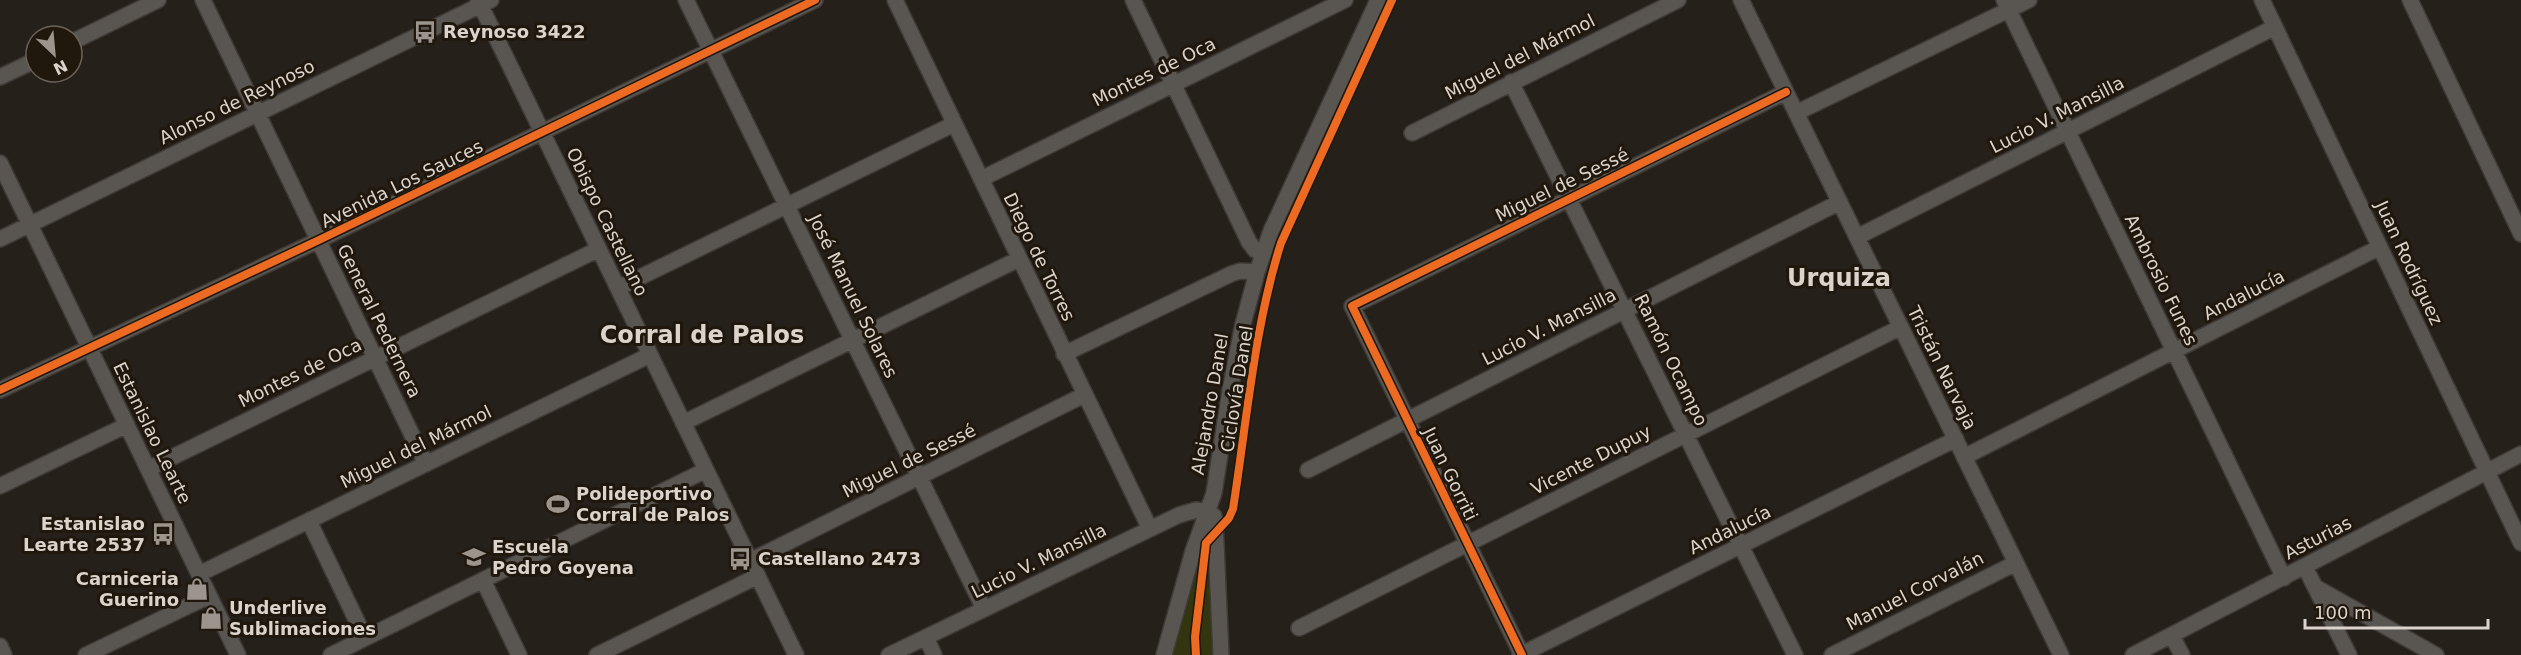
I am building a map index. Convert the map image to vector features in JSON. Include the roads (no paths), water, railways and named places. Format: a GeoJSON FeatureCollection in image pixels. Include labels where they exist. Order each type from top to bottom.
{"type":"FeatureCollection","features":[{"type":"Feature","properties":{"kind":"street"},"geometry":{"type":"LineString","coordinates":[[84,36],[158,0]]}},
{"type":"Feature","properties":{"kind":"street","name":"General Pedernera"},"geometry":{"type":"LineString","coordinates":[[203,0],[426,464]]}},
{"type":"Feature","properties":{"kind":"street","name":"José Manuel Solares"},"geometry":{"type":"LineString","coordinates":[[686,0],[984,609]]}},
{"type":"Feature","properties":{"kind":"street","name":"Avenida Los Sauces"},"geometry":{"type":"LineString","coordinates":[[0,390],[319,240],[815,0]]}},
{"type":"Feature","properties":{"kind":"street","name":"Diego de Torres"},"geometry":{"type":"LineString","coordinates":[[895,0],[1150,529]]}},
{"type":"Feature","properties":{"kind":"street"},"geometry":{"type":"LineString","coordinates":[[1133,0],[1249,242],[1255,250],[1264,252]]}},
{"type":"Feature","properties":{"kind":"street","name":"Montes de Oca"},"geometry":{"type":"LineString","coordinates":[[981,179],[1345,0]]}},
{"type":"Feature","properties":{"kind":"street","name":"Alejandro Danel"},"geometry":{"type":"LineString","coordinates":[[1164,655],[1193,551],[1217,481],[1239,346],[1257,272],[1271,231],[1378,0]]}},
{"type":"Feature","properties":{"kind":"street","name":"Miguel del Mármol"},"geometry":{"type":"LineString","coordinates":[[1412,133],[1678,0]]}},
{"type":"Feature","properties":{"kind":"street","name":"Tristán Narvaja"},"geometry":{"type":"LineString","coordinates":[[1741,0],[2061,655]]}},
{"type":"Feature","properties":{"kind":"street"},"geometry":{"type":"LineString","coordinates":[[1796,113],[2006,5],[2028,0]]}},
{"type":"Feature","properties":{"kind":"street","name":"Juan Rodríguez"},"geometry":{"type":"LineString","coordinates":[[2262,0],[2521,543]]}},
{"type":"Feature","properties":{"kind":"street"},"geometry":{"type":"LineString","coordinates":[[2410,0],[2521,234]]}},
{"type":"Feature","properties":{"kind":"street","name":"Alonso de Reynoso"},"geometry":{"type":"LineString","coordinates":[[0,239],[483,2]]}},
{"type":"Feature","properties":{"kind":"street","name":"Obispo Castellano"},"geometry":{"type":"LineString","coordinates":[[483,2],[542,132],[796,655]]}},
{"type":"Feature","properties":{"kind":"street","name":"Ambrosio Funes"},"geometry":{"type":"LineString","coordinates":[[2006,5],[2284,578]]}},
{"type":"Feature","properties":{"kind":"street","name":"Lucio V. Mansilla"},"geometry":{"type":"LineString","coordinates":[[1857,237],[2275,27]]}},
{"type":"Feature","properties":{"kind":"street"},"geometry":{"type":"LineString","coordinates":[[0,77],[24,66]]}},
{"type":"Feature","properties":{"kind":"street","name":"Ramón Ocampo"},"geometry":{"type":"LineString","coordinates":[[1511,82],[1795,655]]}},
{"type":"Feature","properties":{"kind":"street","name":"Miguel de Sessé"},"geometry":{"type":"LineString","coordinates":[[1352,306],[1786,92]]}},
{"type":"Feature","properties":{"kind":"street"},"geometry":{"type":"LineString","coordinates":[[618,288],[954,124]]}},
{"type":"Feature","properties":{"kind":"street","name":"Estanislao Learte"},"geometry":{"type":"LineString","coordinates":[[0,163],[238,655]]}},
{"type":"Feature","properties":{"kind":"street","name":"Lucio V. Mansilla"},"geometry":{"type":"LineString","coordinates":[[1308,470],[1840,202]]}},
{"type":"Feature","properties":{"kind":"street","name":"Andalucía"},"geometry":{"type":"LineString","coordinates":[[1964,457],[2380,247]]}},
{"type":"Feature","properties":{"kind":"street","name":"Montes de Oca"},"geometry":{"type":"LineString","coordinates":[[148,469],[599,249]]}},
{"type":"Feature","properties":{"kind":"street"},"geometry":{"type":"LineString","coordinates":[[683,423],[1019,259]]}},
{"type":"Feature","properties":{"kind":"street"},"geometry":{"type":"LineString","coordinates":[[1064,354],[1231,273],[1257,272]]}},
{"type":"Feature","properties":{"kind":"street","name":"Juan Gorriti"},"geometry":{"type":"LineString","coordinates":[[1352,306],[1521,655]]}},
{"type":"Feature","properties":{"kind":"street","name":"Vicente Dupuy"},"geometry":{"type":"LineString","coordinates":[[1299,627],[1901,327]]}},
{"type":"Feature","properties":{"kind":"street","name":"Miguel del Mármol"},"geometry":{"type":"LineString","coordinates":[[199,574],[650,355]]}},
{"type":"Feature","properties":{"kind":"street","name":"Miguel de Sessé"},"geometry":{"type":"LineString","coordinates":[[750,561],[1084,395]]}},
{"type":"Feature","properties":{"kind":"street"},"geometry":{"type":"LineString","coordinates":[[0,486],[127,425]]}},
{"type":"Feature","properties":{"kind":"street","name":"Andalucía"},"geometry":{"type":"LineString","coordinates":[[1521,655],[1956,439]]}},
{"type":"Feature","properties":{"kind":"street","name":"Asturias"},"geometry":{"type":"LineString","coordinates":[[2133,655],[2521,454]]}},
{"type":"Feature","properties":{"kind":"street"},"geometry":{"type":"LineString","coordinates":[[331,655],[706,470]]}},
{"type":"Feature","properties":{"kind":"street","name":"Lucio V. Mansilla"},"geometry":{"type":"LineString","coordinates":[[889,655],[1150,529],[1188,512],[1196,510],[1208,512]]}},
{"type":"Feature","properties":{"kind":"street"},"geometry":{"type":"LineString","coordinates":[[1208,512],[1214,516],[1215,521],[1221,655]]}},
{"type":"Feature","properties":{"kind":"street"},"geometry":{"type":"LineString","coordinates":[[309,521],[365,638]]}},
{"type":"Feature","properties":{"kind":"street","name":"Manuel Corvalán"},"geometry":{"type":"LineString","coordinates":[[1832,655],[2016,563]]}},
{"type":"Feature","properties":{"kind":"street"},"geometry":{"type":"LineString","coordinates":[[2304,567],[2317,588],[2349,655]]}},
{"type":"Feature","properties":{"kind":"street"},"geometry":{"type":"LineString","coordinates":[[597,655],[758,576]]}},
{"type":"Feature","properties":{"kind":"street"},"geometry":{"type":"LineString","coordinates":[[483,580],[519,655]]}},
{"type":"Feature","properties":{"kind":"street"},"geometry":{"type":"LineString","coordinates":[[2317,588],[2436,655]]}},
{"type":"Feature","properties":{"kind":"street"},"geometry":{"type":"LineString","coordinates":[[86,655],[209,596]]}},
{"type":"Feature","properties":{"kind":"street"},"geometry":{"type":"LineString","coordinates":[[2172,636],[2182,655]]}},
{"type":"Feature","properties":{"kind":"street"},"geometry":{"type":"LineString","coordinates":[[926,638],[934,655]]}},
{"type":"Feature","properties":{"kind":"street"},"geometry":{"type":"LineString","coordinates":[[0,646],[4,655]]}},
{"type":"Feature","properties":{"kind":"place","name":"Reynoso 3422"},"geometry":{"type":"Point","coordinates":[425,32]}},
{"type":"Feature","properties":{"kind":"place","name":"Polideportivo Corral de Palos"},"geometry":{"type":"Point","coordinates":[558,504]}},
{"type":"Feature","properties":{"kind":"place","name":"Estanislao Learte 2537"},"geometry":{"type":"Point","coordinates":[163,534]}},
{"type":"Feature","properties":{"kind":"place","name":"Escuela Pedro Goyena"},"geometry":{"type":"Point","coordinates":[474,557]}},
{"type":"Feature","properties":{"kind":"place","name":"Castellano 2473"},"geometry":{"type":"Point","coordinates":[740,559]}},
{"type":"Feature","properties":{"kind":"place","name":"Carniceria Guerino"},"geometry":{"type":"Point","coordinates":[197,589]}},
{"type":"Feature","properties":{"kind":"place","name":"Underlive Sublimaciones"},"geometry":{"type":"Point","coordinates":[211,618]}},
{"type":"Feature","properties":{"kind":"district","name":"Urquiza"},"geometry":{"type":"Point","coordinates":[1839,278]}},
{"type":"Feature","properties":{"kind":"district","name":"Corral de Palos"},"geometry":{"type":"Point","coordinates":[702,335]}}]}
